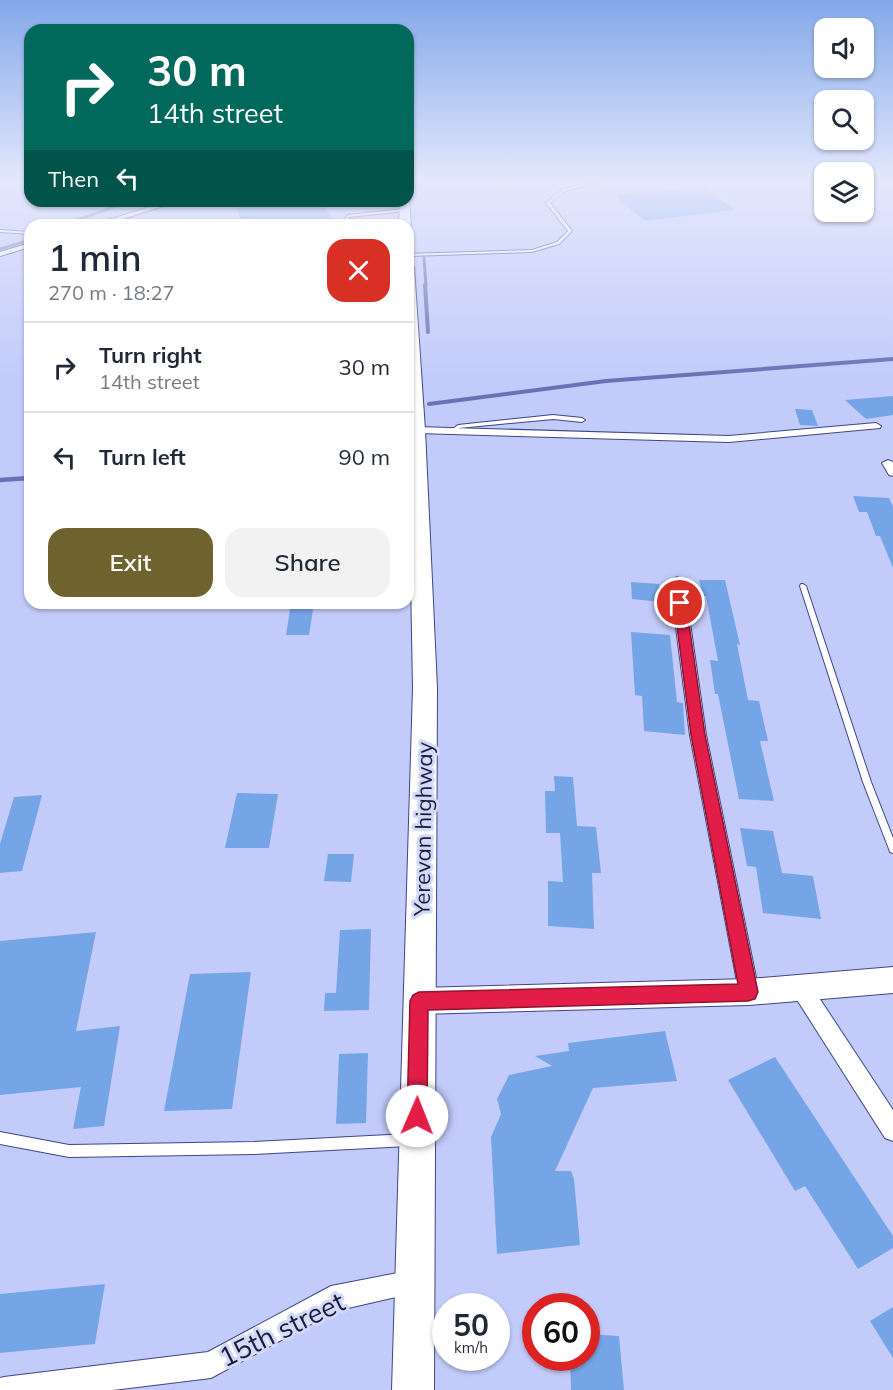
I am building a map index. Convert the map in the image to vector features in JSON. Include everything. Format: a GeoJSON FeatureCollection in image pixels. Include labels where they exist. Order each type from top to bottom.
{"type":"FeatureCollection","features":[{"type":"Feature","properties":{"kind":"main road","name":"Yerevan highway"},"geometry":{"type":"LineString","coordinates":[[413,1390],[425,688],[414,376]]}},
{"type":"Feature","properties":{"kind":"street"},"geometry":{"type":"LineString","coordinates":[[0,254],[24,247]]}},
{"type":"Feature","properties":{"kind":"street"},"geometry":{"type":"LineString","coordinates":[[417,430],[729,439],[876,426]]}},
{"type":"Feature","properties":{"kind":"street"},"geometry":{"type":"LineString","coordinates":[[677,581],[698,735],[748,992]]}},
{"type":"Feature","properties":{"kind":"street"},"geometry":{"type":"LineString","coordinates":[[419,1001],[748,992],[893,980]]}},
{"type":"Feature","properties":{"kind":"street"},"geometry":{"type":"LineString","coordinates":[[801,988],[893,1130]]}},
{"type":"Feature","properties":{"kind":"street","name":"15th street"},"geometry":{"type":"LineString","coordinates":[[4,1390],[211,1365],[332,1299],[415,1281]]}},
{"type":"Feature","properties":{"kind":"lane"},"geometry":{"type":"LineString","coordinates":[[414,255],[532,251],[545,247]]}},
{"type":"Feature","properties":{"kind":"lane"},"geometry":{"type":"LineString","coordinates":[[452,432],[458,427],[553,417],[582,420]]}},
{"type":"Feature","properties":{"kind":"lane"},"geometry":{"type":"LineString","coordinates":[[803,586],[867,782],[893,849]]}},
{"type":"Feature","properties":{"kind":"lane"},"geometry":{"type":"LineString","coordinates":[[0,1138],[69,1151],[254,1148],[417,1140]]}},
{"type":"Feature","properties":{"kind":"building"},"geometry":{"type":"Polygon","coordinates":[[[893,396],[893,415],[866,419],[845,400],[893,396]]]}},
{"type":"Feature","properties":{"kind":"building"},"geometry":{"type":"Polygon","coordinates":[[[795,409],[812,410],[818,426],[800,425],[795,409]]]}},
{"type":"Feature","properties":{"kind":"building"},"geometry":{"type":"Polygon","coordinates":[[[853,496],[889,498],[893,507],[893,568],[880,536],[876,536],[867,512],[859,512],[853,496]]]}},
{"type":"Feature","properties":{"kind":"building"},"geometry":{"type":"Polygon","coordinates":[[[699,580],[725,580],[740,645],[737,644],[748,700],[759,701],[768,741],[760,741],[774,801],[739,799],[718,694],[715,694],[710,660],[718,661],[706,596],[703,596],[699,580]]]}},
{"type":"Feature","properties":{"kind":"building"},"geometry":{"type":"Polygon","coordinates":[[[631,582],[659,584],[661,602],[632,599],[631,582]]]}},
{"type":"Feature","properties":{"kind":"building"},"geometry":{"type":"Polygon","coordinates":[[[290,609],[313,609],[309,635],[286,635],[290,609]]]}},
{"type":"Feature","properties":{"kind":"building"},"geometry":{"type":"Polygon","coordinates":[[[631,632],[670,635],[677,702],[683,703],[685,735],[644,731],[642,696],[635,695],[631,632]]]}},
{"type":"Feature","properties":{"kind":"building"},"geometry":{"type":"Polygon","coordinates":[[[554,776],[573,777],[577,826],[596,827],[601,873],[592,873],[594,929],[548,926],[548,881],[563,882],[560,833],[546,833],[545,791],[555,791],[554,776]]]}},
{"type":"Feature","properties":{"kind":"building"},"geometry":{"type":"Polygon","coordinates":[[[237,793],[278,794],[269,848],[225,848],[237,793]]]}},
{"type":"Feature","properties":{"kind":"building"},"geometry":{"type":"Polygon","coordinates":[[[42,795],[22,871],[0,873],[0,844],[14,797],[42,795]]]}},
{"type":"Feature","properties":{"kind":"building"},"geometry":{"type":"Polygon","coordinates":[[[740,828],[773,831],[782,873],[813,876],[821,919],[763,913],[756,867],[747,866],[740,828]]]}},
{"type":"Feature","properties":{"kind":"building"},"geometry":{"type":"Polygon","coordinates":[[[328,854],[354,854],[351,882],[324,881],[328,854]]]}},
{"type":"Feature","properties":{"kind":"building"},"geometry":{"type":"Polygon","coordinates":[[[371,929],[369,1010],[324,1011],[325,993],[336,993],[340,930],[371,929]]]}},
{"type":"Feature","properties":{"kind":"building"},"geometry":{"type":"Polygon","coordinates":[[[96,932],[76,1031],[120,1026],[104,1126],[73,1129],[81,1087],[0,1095],[0,941],[96,932]]]}},
{"type":"Feature","properties":{"kind":"building"},"geometry":{"type":"Polygon","coordinates":[[[251,972],[232,1109],[164,1111],[190,974],[251,972]]]}},
{"type":"Feature","properties":{"kind":"building"},"geometry":{"type":"Polygon","coordinates":[[[665,1031],[677,1081],[593,1088],[555,1171],[571,1171],[574,1179],[580,1245],[497,1254],[491,1137],[501,1114],[497,1099],[509,1075],[552,1066],[535,1056],[569,1051],[568,1043],[665,1031]]]}},
{"type":"Feature","properties":{"kind":"building"},"geometry":{"type":"Polygon","coordinates":[[[368,1053],[366,1123],[336,1124],[339,1054],[368,1053]]]}},
{"type":"Feature","properties":{"kind":"building"},"geometry":{"type":"Polygon","coordinates":[[[775,1057],[893,1236],[893,1248],[858,1269],[805,1186],[795,1191],[728,1080],[775,1057]]]}},
{"type":"Feature","properties":{"kind":"building"},"geometry":{"type":"Polygon","coordinates":[[[105,1284],[95,1344],[0,1353],[0,1294],[105,1284]]]}},
{"type":"Feature","properties":{"kind":"building"},"geometry":{"type":"Polygon","coordinates":[[[893,1307],[893,1358],[870,1321],[893,1307]]]}},
{"type":"Feature","properties":{"kind":"building"},"geometry":{"type":"Polygon","coordinates":[[[600,1335],[619,1336],[624,1390],[571,1390],[570,1371],[600,1371],[600,1335]]]}},
{"type":"Feature","properties":{"kind":"waterway"},"geometry":{"type":"LineString","coordinates":[[0,249],[7,247]]}},
{"type":"Feature","properties":{"kind":"waterway"},"geometry":{"type":"LineString","coordinates":[[424,258],[426,286]]}},
{"type":"Feature","properties":{"kind":"waterway"},"geometry":{"type":"LineString","coordinates":[[425,285],[428,332]]}},
{"type":"Feature","properties":{"kind":"waterway"},"geometry":{"type":"LineString","coordinates":[[429,404],[606,381],[893,359]]}},
{"type":"Feature","properties":{"kind":"waterway"},"geometry":{"type":"LineString","coordinates":[[0,480],[24,478]]}},
{"type":"Feature","properties":{"kind":"route"},"geometry":{"type":"LineString","coordinates":[[417,1116],[419,1001],[748,992],[698,735],[680,603]]}}]}
